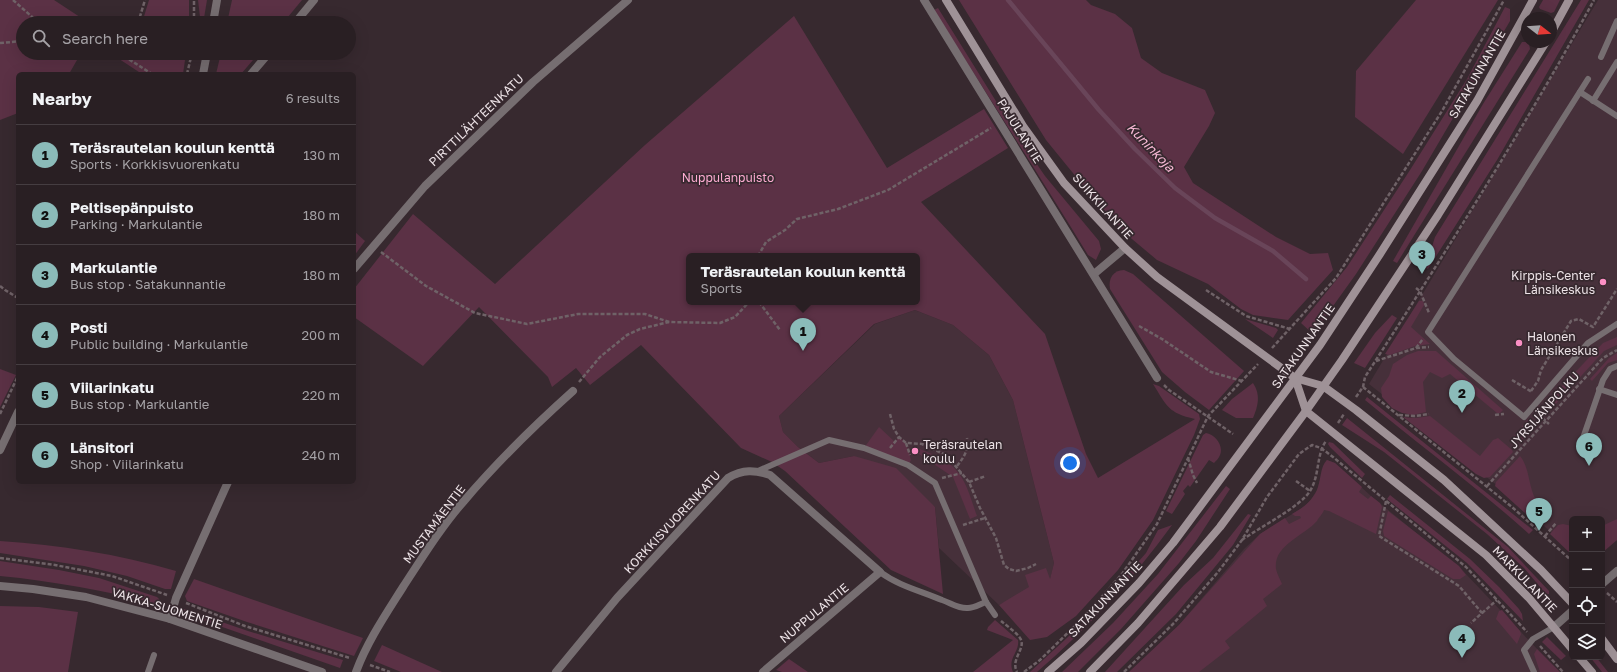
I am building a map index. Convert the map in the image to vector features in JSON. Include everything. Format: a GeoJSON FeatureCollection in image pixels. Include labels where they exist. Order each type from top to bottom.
{"type":"FeatureCollection","features":[{"type":"Feature","properties":{"kind":"main road","name":"SUIKKILANTIE"},"geometry":{"type":"LineString","coordinates":[[946,0],[1023,126],[1060,176],[1125,248],[1157,276],[1295,378]]}},
{"type":"Feature","properties":{"kind":"main road","name":"SATAKUNNANTIE"},"geometry":{"type":"LineString","coordinates":[[1048,672],[1081,643],[1139,583],[1173,543],[1320,345],[1477,101],[1533,0]]}},
{"type":"Feature","properties":{"kind":"main road"},"geometry":{"type":"LineString","coordinates":[[1557,22],[1569,0]]}},
{"type":"Feature","properties":{"kind":"main road"},"geometry":{"type":"LineString","coordinates":[[1090,672],[1138,623],[1220,527],[1306,411],[1346,354],[1434,221],[1542,48]]}},
{"type":"Feature","properties":{"kind":"main road"},"geometry":{"type":"LineString","coordinates":[[1295,378],[1323,386]]}},
{"type":"Feature","properties":{"kind":"main road"},"geometry":{"type":"LineString","coordinates":[[1295,378],[1306,411]]}},
{"type":"Feature","properties":{"kind":"main road","name":"MARKULANTIE"},"geometry":{"type":"LineString","coordinates":[[1323,386],[1457,491],[1541,570],[1569,600]]}},
{"type":"Feature","properties":{"kind":"main road","name":"MARKULANTIE"},"geometry":{"type":"LineString","coordinates":[[1306,411],[1486,555],[1529,598],[1569,645]]}},
{"type":"Feature","properties":{"kind":"main road"},"geometry":{"type":"LineString","coordinates":[[1605,643],[1617,659]]}},
{"type":"Feature","properties":{"kind":"main road"},"geometry":{"type":"LineString","coordinates":[[1582,660],[1592,672]]}},
{"type":"Feature","properties":{"kind":"street"},"geometry":{"type":"LineString","coordinates":[[214,16],[217,0]]}},
{"type":"Feature","properties":{"kind":"street"},"geometry":{"type":"LineString","coordinates":[[301,16],[314,0]]}},
{"type":"Feature","properties":{"kind":"street","name":"PIRTTILÄHTEENKATU"},"geometry":{"type":"LineString","coordinates":[[356,266],[424,186],[533,82],[628,0]]}},
{"type":"Feature","properties":{"kind":"street","name":"PAJULANTIE"},"geometry":{"type":"LineString","coordinates":[[924,0],[1157,378]]}},
{"type":"Feature","properties":{"kind":"street"},"geometry":{"type":"LineString","coordinates":[[203,72],[206,60]]}},
{"type":"Feature","properties":{"kind":"street"},"geometry":{"type":"LineString","coordinates":[[253,72],[263,60]]}},
{"type":"Feature","properties":{"kind":"street"},"geometry":{"type":"LineString","coordinates":[[1094,274],[1125,248]]}},
{"type":"Feature","properties":{"kind":"street","name":"MUSTAMÄENTIE"},"geometry":{"type":"LineString","coordinates":[[356,672],[360,661],[390,607],[426,552],[463,501],[531,429],[572,390]]}},
{"type":"Feature","properties":{"kind":"street"},"geometry":{"type":"LineString","coordinates":[[0,450],[16,416]]}},
{"type":"Feature","properties":{"kind":"street","name":"KORKKISVUORENKATU"},"geometry":{"type":"LineString","coordinates":[[556,672],[617,598],[728,478],[742,471],[758,471]]}},
{"type":"Feature","properties":{"kind":"street"},"geometry":{"type":"LineString","coordinates":[[758,471],[770,476],[880,572]]}},
{"type":"Feature","properties":{"kind":"street"},"geometry":{"type":"LineString","coordinates":[[170,619],[176,598],[227,484]]}},
{"type":"Feature","properties":{"kind":"street"},"geometry":{"type":"LineString","coordinates":[[1605,581],[1617,571]]}},
{"type":"Feature","properties":{"kind":"street","name":"NUPPULANTIE"},"geometry":{"type":"LineString","coordinates":[[763,672],[880,572]]}},
{"type":"Feature","properties":{"kind":"street","name":"VAKKA-SUOMENTIE"},"geometry":{"type":"LineString","coordinates":[[0,586],[33,589],[86,597],[170,619],[322,672]]}},
{"type":"Feature","properties":{"kind":"street"},"geometry":{"type":"LineString","coordinates":[[1554,627],[1569,614]]}},
{"type":"Feature","properties":{"kind":"lane"},"geometry":{"type":"LineString","coordinates":[[1601,57],[1617,22]]}},
{"type":"Feature","properties":{"kind":"lane"},"geometry":{"type":"LineString","coordinates":[[1593,101],[1617,62]]}},
{"type":"Feature","properties":{"kind":"lane"},"geometry":{"type":"LineString","coordinates":[[1588,79],[1428,332],[1454,359],[1524,417],[1588,343],[1617,324]]}},
{"type":"Feature","properties":{"kind":"lane"},"geometry":{"type":"LineString","coordinates":[[1580,92],[1617,116]]}},
{"type":"Feature","properties":{"kind":"lane"},"geometry":{"type":"LineString","coordinates":[[1581,444],[1599,389],[1606,373],[1610,369],[1617,366]]}},
{"type":"Feature","properties":{"kind":"lane"},"geometry":{"type":"LineString","coordinates":[[1610,369],[1617,371]]}},
{"type":"Feature","properties":{"kind":"lane"},"geometry":{"type":"LineString","coordinates":[[1599,389],[1617,395]]}},
{"type":"Feature","properties":{"kind":"lane"},"geometry":{"type":"LineString","coordinates":[[758,471],[829,440],[864,448],[908,465],[935,483],[986,602],[995,615]]}},
{"type":"Feature","properties":{"kind":"lane"},"geometry":{"type":"LineString","coordinates":[[880,572],[889,579],[907,588],[959,607],[969,608],[986,602]]}},
{"type":"Feature","properties":{"kind":"lane"},"geometry":{"type":"LineString","coordinates":[[1534,672],[1524,650],[1533,639],[1554,627]]}},
{"type":"Feature","properties":{"kind":"lane"},"geometry":{"type":"LineString","coordinates":[[148,672],[154,655]]}},
{"type":"Feature","properties":{"kind":"path"},"geometry":{"type":"LineString","coordinates":[[13,0],[31,16]]}},
{"type":"Feature","properties":{"kind":"path"},"geometry":{"type":"LineString","coordinates":[[140,16],[145,0]]}},
{"type":"Feature","properties":{"kind":"path"},"geometry":{"type":"LineString","coordinates":[[194,0],[194,16]]}},
{"type":"Feature","properties":{"kind":"path"},"geometry":{"type":"LineString","coordinates":[[1278,341],[1340,271],[1442,112],[1504,0]]}},
{"type":"Feature","properties":{"kind":"path"},"geometry":{"type":"LineString","coordinates":[[1242,540],[1300,502],[1310,491],[1319,464],[1321,448],[1363,386],[1365,377],[1475,205],[1564,56],[1594,0]]}},
{"type":"Feature","properties":{"kind":"path"},"geometry":{"type":"LineString","coordinates":[[0,43],[16,42]]}},
{"type":"Feature","properties":{"kind":"path"},"geometry":{"type":"LineString","coordinates":[[130,60],[149,72]]}},
{"type":"Feature","properties":{"kind":"path"},"geometry":{"type":"LineString","coordinates":[[187,72],[190,60]]}},
{"type":"Feature","properties":{"kind":"path"},"geometry":{"type":"LineString","coordinates":[[760,253],[766,242],[785,230],[797,219],[838,209],[888,190],[1000,122]]}},
{"type":"Feature","properties":{"kind":"path"},"geometry":{"type":"LineString","coordinates":[[372,246],[426,286],[475,313],[527,324],[578,314],[645,314],[669,322]]}},
{"type":"Feature","properties":{"kind":"path"},"geometry":{"type":"LineString","coordinates":[[0,286],[16,297]]}},
{"type":"Feature","properties":{"kind":"path"},"geometry":{"type":"LineString","coordinates":[[1416,288],[1420,291],[1433,325]]}},
{"type":"Feature","properties":{"kind":"path"},"geometry":{"type":"LineString","coordinates":[[1531,391],[1538,380],[1541,370],[1571,321],[1579,319],[1593,328],[1617,289]]}},
{"type":"Feature","properties":{"kind":"path"},"geometry":{"type":"LineString","coordinates":[[1206,290],[1246,316],[1290,329]]}},
{"type":"Feature","properties":{"kind":"path"},"geometry":{"type":"LineString","coordinates":[[572,390],[600,357],[627,335],[640,329],[669,322],[720,323],[735,317],[746,305]]}},
{"type":"Feature","properties":{"kind":"path"},"geometry":{"type":"LineString","coordinates":[[761,305],[780,330]]}},
{"type":"Feature","properties":{"kind":"path"},"geometry":{"type":"LineString","coordinates":[[1137,325],[1162,339],[1211,372],[1242,381]]}},
{"type":"Feature","properties":{"kind":"path"},"geometry":{"type":"LineString","coordinates":[[1376,361],[1416,348],[1441,345]]}},
{"type":"Feature","properties":{"kind":"path","name":"JYRSIJÄNPOLKU"},"geometry":{"type":"LineString","coordinates":[[1487,486],[1602,358],[1617,350]]}},
{"type":"Feature","properties":{"kind":"path"},"geometry":{"type":"LineString","coordinates":[[1157,378],[1169,390],[1233,434]]}},
{"type":"Feature","properties":{"kind":"path"},"geometry":{"type":"LineString","coordinates":[[1024,672],[1040,660],[1081,620],[1122,574],[1157,524],[1208,416],[1246,378]]}},
{"type":"Feature","properties":{"kind":"path"},"geometry":{"type":"LineString","coordinates":[[0,414],[16,380]]}},
{"type":"Feature","properties":{"kind":"path"},"geometry":{"type":"LineString","coordinates":[[1512,380],[1526,388]]}},
{"type":"Feature","properties":{"kind":"path"},"geometry":{"type":"LineString","coordinates":[[1363,386],[1487,486],[1569,558]]}},
{"type":"Feature","properties":{"kind":"path"},"geometry":{"type":"LineString","coordinates":[[890,414],[894,429],[899,437],[906,443],[922,444],[946,455],[957,466],[969,482],[985,518],[996,538],[1004,564],[1009,569],[1016,571],[1036,564]]}},
{"type":"Feature","properties":{"kind":"path"},"geometry":{"type":"LineString","coordinates":[[1398,414],[1415,416],[1429,414]]}},
{"type":"Feature","properties":{"kind":"path"},"geometry":{"type":"LineString","coordinates":[[957,466],[965,456],[968,438]]}},
{"type":"Feature","properties":{"kind":"path"},"geometry":{"type":"LineString","coordinates":[[1124,672],[1174,623],[1218,572],[1242,540],[1266,497],[1299,454],[1312,445],[1321,448],[1466,567],[1520,625]]}},
{"type":"Feature","properties":{"kind":"path"},"geometry":{"type":"LineString","coordinates":[[1188,458],[1197,483]]}},
{"type":"Feature","properties":{"kind":"path"},"geometry":{"type":"LineString","coordinates":[[935,483],[942,477],[962,473]]}},
{"type":"Feature","properties":{"kind":"path"},"geometry":{"type":"LineString","coordinates":[[969,482],[986,476]]}},
{"type":"Feature","properties":{"kind":"path"},"geometry":{"type":"LineString","coordinates":[[1296,481],[1310,491]]}},
{"type":"Feature","properties":{"kind":"path"},"geometry":{"type":"LineString","coordinates":[[1386,501],[1379,536],[1459,586],[1482,613]]}},
{"type":"Feature","properties":{"kind":"path"},"geometry":{"type":"LineString","coordinates":[[954,529],[985,518]]}},
{"type":"Feature","properties":{"kind":"path"},"geometry":{"type":"LineString","coordinates":[[1545,536],[1556,523]]}},
{"type":"Feature","properties":{"kind":"path"},"geometry":{"type":"LineString","coordinates":[[0,558],[55,565],[112,576],[176,598],[245,626],[360,661],[390,672]]}},
{"type":"Feature","properties":{"kind":"path"},"geometry":{"type":"LineString","coordinates":[[1605,591],[1617,602]]}},
{"type":"Feature","properties":{"kind":"path"},"geometry":{"type":"LineString","coordinates":[[1471,623],[1497,600]]}},
{"type":"Feature","properties":{"kind":"path"},"geometry":{"type":"LineString","coordinates":[[995,615],[1020,638],[1022,642],[1022,647],[1015,664],[1017,672]]}},
{"type":"Feature","properties":{"kind":"path"},"geometry":{"type":"LineString","coordinates":[[1542,648],[1563,672]]}},
{"type":"Feature","properties":{"kind":"shaded area"},"geometry":{"type":"Polygon","coordinates":[[[1598,0],[1617,0],[1617,540],[1605,548],[1605,516],[1569,516],[1569,548],[1508,494],[1369,384],[1598,0]]]}},
{"type":"Feature","properties":{"kind":"shaded area","name":"Teräsrautelan koulu"},"geometry":{"type":"Polygon","coordinates":[[[915,310],[953,325],[989,355],[1013,400],[1054,563],[1050,580],[999,605],[939,548],[935,507],[854,456],[819,463],[798,447],[783,432],[779,416],[875,324],[915,310]]]}},
{"type":"Feature","properties":{"kind":"shaded area"},"geometry":{"type":"Polygon","coordinates":[[[1327,460],[1335,463],[1371,496],[1464,572],[1559,672],[1129,672],[1179,625],[1244,549],[1260,534],[1302,508],[1310,501],[1317,490],[1327,460]]]}},
{"type":"Feature","properties":{"kind":"green space"},"geometry":{"type":"Polygon","coordinates":[[[0,0],[54,0],[78,16],[16,16],[16,60],[77,60],[70,72],[16,72],[16,114],[0,120],[0,0]]]}},
{"type":"Feature","properties":{"kind":"green space"},"geometry":{"type":"Polygon","coordinates":[[[149,0],[189,0],[189,16],[144,16],[149,0]]]}},
{"type":"Feature","properties":{"kind":"green space"},"geometry":{"type":"Polygon","coordinates":[[[198,0],[207,0],[204,16],[200,16],[198,0]]]}},
{"type":"Feature","properties":{"kind":"green space"},"geometry":{"type":"Polygon","coordinates":[[[232,0],[302,0],[289,16],[229,16],[232,0]]]}},
{"type":"Feature","properties":{"kind":"green space"},"geometry":{"type":"Polygon","coordinates":[[[959,0],[1086,0],[1091,5],[1115,14],[1132,28],[1141,58],[1162,73],[1205,90],[1215,113],[1209,126],[1184,167],[1193,183],[1276,237],[1310,254],[1328,253],[1333,270],[1288,320],[1253,315],[1241,309],[1208,284],[1157,260],[1126,234],[1090,194],[1046,140],[959,0]]]}},
{"type":"Feature","properties":{"kind":"green space"},"geometry":{"type":"Polygon","coordinates":[[[1416,0],[1498,0],[1403,154],[1355,117],[1356,71],[1416,0]]]}},
{"type":"Feature","properties":{"kind":"green space"},"geometry":{"type":"Polygon","coordinates":[[[1543,0],[1560,0],[1554,12],[1548,12],[1540,9],[1539,7],[1543,0]]]}},
{"type":"Feature","properties":{"kind":"green space"},"geometry":{"type":"Polygon","coordinates":[[[1581,0],[1589,0],[1497,160],[1428,269],[1423,266],[1430,253],[1435,237],[1551,48],[1557,48],[1557,39],[1581,0]]]}},
{"type":"Feature","properties":{"kind":"green space"},"geometry":{"type":"Polygon","coordinates":[[[1505,7],[1510,9],[1510,21],[1422,171],[1356,274],[1313,334],[1301,323],[1347,267],[1410,170],[1467,79],[1505,7]]]}},
{"type":"Feature","properties":{"kind":"green space"},"geometry":{"type":"Polygon","coordinates":[[[938,8],[1019,138],[1045,176],[1099,241],[1101,249],[1096,260],[1088,255],[953,41],[934,10],[938,8]]]}},
{"type":"Feature","properties":{"kind":"green space","name":"Nuppulanpuisto"},"geometry":{"type":"Polygon","coordinates":[[[794,16],[887,168],[984,109],[1008,148],[921,202],[1045,334],[1086,454],[1098,478],[1195,419],[1186,417],[1169,408],[1153,384],[1159,386],[1199,414],[1200,419],[1194,435],[1153,520],[1118,570],[1076,616],[1047,637],[1030,640],[999,605],[1029,587],[1025,575],[1046,568],[1050,579],[1054,563],[1013,400],[989,355],[953,325],[915,310],[874,324],[779,416],[783,432],[798,447],[819,463],[854,456],[896,468],[935,507],[943,594],[891,570],[785,471],[772,462],[741,448],[641,345],[590,385],[576,368],[552,387],[548,377],[479,307],[423,366],[356,318],[356,286],[413,214],[495,284],[645,145],[794,16]]]}},
{"type":"Feature","properties":{"kind":"green space"},"geometry":{"type":"Polygon","coordinates":[[[1521,44],[1521,48],[1530,48],[1397,263],[1393,261],[1483,104],[1521,44]]]}},
{"type":"Feature","properties":{"kind":"green space"},"geometry":{"type":"Polygon","coordinates":[[[121,60],[185,60],[183,72],[139,72],[121,60]]]}},
{"type":"Feature","properties":{"kind":"green space"},"geometry":{"type":"Polygon","coordinates":[[[219,60],[253,60],[243,72],[216,72],[219,60]]]}},
{"type":"Feature","properties":{"kind":"green space"},"geometry":{"type":"Polygon","coordinates":[[[356,233],[365,241],[356,253],[356,233]]]}},
{"type":"Feature","properties":{"kind":"green space"},"geometry":{"type":"Polygon","coordinates":[[[1124,270],[1133,274],[1244,371],[1209,410],[1162,372],[1110,289],[1110,282],[1114,273],[1124,270]]]}},
{"type":"Feature","properties":{"kind":"green space"},"geometry":{"type":"Polygon","coordinates":[[[1419,301],[1423,301],[1424,305],[1411,327],[1430,344],[1415,346],[1390,355],[1385,354],[1419,301]]]}},
{"type":"Feature","properties":{"kind":"green space"},"geometry":{"type":"Polygon","coordinates":[[[1392,315],[1397,318],[1365,368],[1354,363],[1375,333],[1392,315]]]}},
{"type":"Feature","properties":{"kind":"green space"},"geometry":{"type":"Polygon","coordinates":[[[1245,319],[1276,328],[1278,330],[1273,338],[1245,319]]]}},
{"type":"Feature","properties":{"kind":"green space"},"geometry":{"type":"Polygon","coordinates":[[[1617,337],[1617,345],[1604,351],[1551,409],[1547,410],[1544,408],[1543,406],[1603,343],[1617,337]]]}},
{"type":"Feature","properties":{"kind":"green space"},"geometry":{"type":"Polygon","coordinates":[[[1418,351],[1436,351],[1503,410],[1500,413],[1497,413],[1450,374],[1442,378],[1430,372],[1423,382],[1426,412],[1413,415],[1402,413],[1392,408],[1382,397],[1381,388],[1389,376],[1393,364],[1407,355],[1418,351]]]}},
{"type":"Feature","properties":{"kind":"green space"},"geometry":{"type":"Polygon","coordinates":[[[1617,353],[1617,360],[1608,363],[1592,381],[1590,379],[1609,358],[1617,353]]]}},
{"type":"Feature","properties":{"kind":"green space"},"geometry":{"type":"Polygon","coordinates":[[[0,369],[16,375],[0,407],[0,369]]]}},
{"type":"Feature","properties":{"kind":"green space"},"geometry":{"type":"Polygon","coordinates":[[[1253,383],[1256,387],[1258,400],[1253,418],[1236,418],[1222,410],[1232,399],[1253,383]]]}},
{"type":"Feature","properties":{"kind":"green space"},"geometry":{"type":"Polygon","coordinates":[[[1367,397],[1533,530],[1529,534],[1365,400],[1367,397]]]}},
{"type":"Feature","properties":{"kind":"green space"},"geometry":{"type":"Polygon","coordinates":[[[1430,416],[1480,456],[1493,440],[1498,438],[1513,452],[1490,477],[1484,478],[1476,474],[1403,417],[1416,418],[1430,416]]]}},
{"type":"Feature","properties":{"kind":"green space"},"geometry":{"type":"Polygon","coordinates":[[[1347,418],[1508,547],[1549,591],[1549,594],[1546,594],[1524,568],[1487,534],[1384,452],[1342,425],[1347,418]]]}},
{"type":"Feature","properties":{"kind":"green space"},"geometry":{"type":"Polygon","coordinates":[[[1529,418],[1536,425],[1521,442],[1514,436],[1529,418]]]}},
{"type":"Feature","properties":{"kind":"green space"},"geometry":{"type":"Polygon","coordinates":[[[879,427],[895,442],[899,437],[906,443],[911,460],[908,465],[864,448],[879,427]]]}},
{"type":"Feature","properties":{"kind":"green space"},"geometry":{"type":"Polygon","coordinates":[[[1206,433],[1213,436],[1220,444],[1220,456],[1214,463],[1209,460],[1190,487],[1188,485],[1183,491],[1185,494],[1172,514],[1166,511],[1203,435],[1206,433]]]}},
{"type":"Feature","properties":{"kind":"green space"},"geometry":{"type":"Polygon","coordinates":[[[1329,442],[1333,443],[1365,474],[1362,478],[1330,447],[1328,444],[1329,442]]]}},
{"type":"Feature","properties":{"kind":"green space"},"geometry":{"type":"Polygon","coordinates":[[[915,447],[947,462],[960,474],[966,485],[977,516],[970,519],[953,477],[916,452],[915,447]]]}},
{"type":"Feature","properties":{"kind":"green space"},"geometry":{"type":"Polygon","coordinates":[[[1520,456],[1526,466],[1533,495],[1545,514],[1545,516],[1537,524],[1495,486],[1496,482],[1520,456]]]}},
{"type":"Feature","properties":{"kind":"green space"},"geometry":{"type":"Polygon","coordinates":[[[1327,460],[1335,463],[1362,487],[1359,492],[1368,499],[1371,496],[1380,503],[1382,507],[1376,534],[1324,510],[1317,521],[1284,547],[1279,553],[1276,561],[1276,569],[1282,584],[1263,599],[1267,606],[1225,641],[1230,648],[1199,672],[1129,672],[1179,625],[1260,534],[1285,518],[1289,524],[1301,518],[1300,516],[1295,516],[1292,514],[1313,498],[1323,466],[1327,460]]]}},
{"type":"Feature","properties":{"kind":"green space"},"geometry":{"type":"Polygon","coordinates":[[[1226,486],[1230,489],[1196,541],[1179,563],[1121,629],[1078,672],[1062,672],[1113,623],[1158,574],[1226,486]]]}},
{"type":"Feature","properties":{"kind":"green space"},"geometry":{"type":"Polygon","coordinates":[[[1390,495],[1470,559],[1519,609],[1522,614],[1523,621],[1467,563],[1387,499],[1390,495]]]}},
{"type":"Feature","properties":{"kind":"green space"},"geometry":{"type":"Polygon","coordinates":[[[1388,511],[1459,566],[1466,575],[1460,579],[1453,579],[1384,536],[1383,531],[1388,511]]]}},
{"type":"Feature","properties":{"kind":"green space"},"geometry":{"type":"Polygon","coordinates":[[[1248,514],[1251,515],[1233,545],[1176,614],[1117,672],[1105,672],[1184,585],[1213,558],[1248,514]]]}},
{"type":"Feature","properties":{"kind":"green space"},"geometry":{"type":"Polygon","coordinates":[[[1617,519],[1617,540],[1605,550],[1605,525],[1617,519]]]}},
{"type":"Feature","properties":{"kind":"green space"},"geometry":{"type":"Polygon","coordinates":[[[1172,525],[1126,584],[1092,620],[1037,672],[1030,672],[1081,625],[1125,577],[1146,553],[1158,530],[1172,525]]]}},
{"type":"Feature","properties":{"kind":"green space"},"geometry":{"type":"Polygon","coordinates":[[[1558,525],[1569,525],[1569,552],[1550,534],[1558,525]]]}},
{"type":"Feature","properties":{"kind":"green space"},"geometry":{"type":"Polygon","coordinates":[[[0,541],[89,551],[176,571],[171,589],[165,589],[127,576],[84,566],[0,553],[0,541]]]}},
{"type":"Feature","properties":{"kind":"green space"},"geometry":{"type":"Polygon","coordinates":[[[0,561],[99,578],[157,597],[160,601],[158,604],[79,587],[0,576],[0,561]]]}},
{"type":"Feature","properties":{"kind":"green space"},"geometry":{"type":"Polygon","coordinates":[[[194,579],[363,638],[354,656],[247,622],[187,601],[185,596],[194,579]]]}},
{"type":"Feature","properties":{"kind":"green space"},"geometry":{"type":"Polygon","coordinates":[[[0,606],[39,607],[78,612],[68,672],[0,672],[0,606]]]}},
{"type":"Feature","properties":{"kind":"green space"},"geometry":{"type":"Polygon","coordinates":[[[184,609],[248,631],[343,660],[340,668],[185,614],[184,609]]]}},
{"type":"Feature","properties":{"kind":"green space"},"geometry":{"type":"Polygon","coordinates":[[[1502,610],[1520,631],[1521,634],[1517,644],[1496,619],[1499,611],[1502,610]]]}},
{"type":"Feature","properties":{"kind":"green space"},"geometry":{"type":"Polygon","coordinates":[[[995,620],[1018,640],[1017,648],[1012,659],[1013,672],[973,672],[1013,640],[987,630],[995,620]]]}},
{"type":"Feature","properties":{"kind":"green space"},"geometry":{"type":"Polygon","coordinates":[[[1547,637],[1566,656],[1561,660],[1542,642],[1547,637]]]}},
{"type":"Feature","properties":{"kind":"green space"},"geometry":{"type":"Polygon","coordinates":[[[382,645],[442,672],[401,672],[374,661],[382,645]]]}},
{"type":"Feature","properties":{"kind":"green space"},"geometry":{"type":"Polygon","coordinates":[[[1537,649],[1560,672],[1540,672],[1534,654],[1537,649]]]}},
{"type":"Feature","properties":{"kind":"green space"},"geometry":{"type":"Polygon","coordinates":[[[789,659],[808,672],[782,672],[776,670],[789,659]]]}},
{"type":"Feature","properties":{"kind":"green space"},"geometry":{"type":"Polygon","coordinates":[[[1592,660],[1598,660],[1608,672],[1602,672],[1592,660]]]}},
{"type":"Feature","properties":{"kind":"waterway","name":"Kuninkoja"},"geometry":{"type":"LineString","coordinates":[[1008,0],[1099,110],[1135,149],[1175,188],[1215,218],[1273,251],[1306,279]]}},
{"type":"Feature","properties":{"kind":"place","name":"Markulantie"},"geometry":{"type":"Point","coordinates":[1422,274]}},
{"type":"Feature","properties":{"kind":"place","name":"Kirppis-Center Länsikeskus"},"geometry":{"type":"Point","coordinates":[1603,282]}},
{"type":"Feature","properties":{"kind":"place","name":"Halonen Länsikeskus"},"geometry":{"type":"Point","coordinates":[1519,343]}},
{"type":"Feature","properties":{"kind":"place","name":"Teräsrautelan koulun kenttä"},"geometry":{"type":"Point","coordinates":[803,351]}},
{"type":"Feature","properties":{"kind":"place","name":"Peltisepänpuisto"},"geometry":{"type":"Point","coordinates":[1462,413]}},
{"type":"Feature","properties":{"kind":"place","name":"Teräsrautelan koulu"},"geometry":{"type":"Point","coordinates":[915,451]}},
{"type":"Feature","properties":{"kind":"place","name":"Länsitori"},"geometry":{"type":"Point","coordinates":[1589,466]}},
{"type":"Feature","properties":{"kind":"place","name":"Viilarinkatu"},"geometry":{"type":"Point","coordinates":[1539,531]}},
{"type":"Feature","properties":{"kind":"place","name":"Posti"},"geometry":{"type":"Point","coordinates":[1462,658]}}]}
